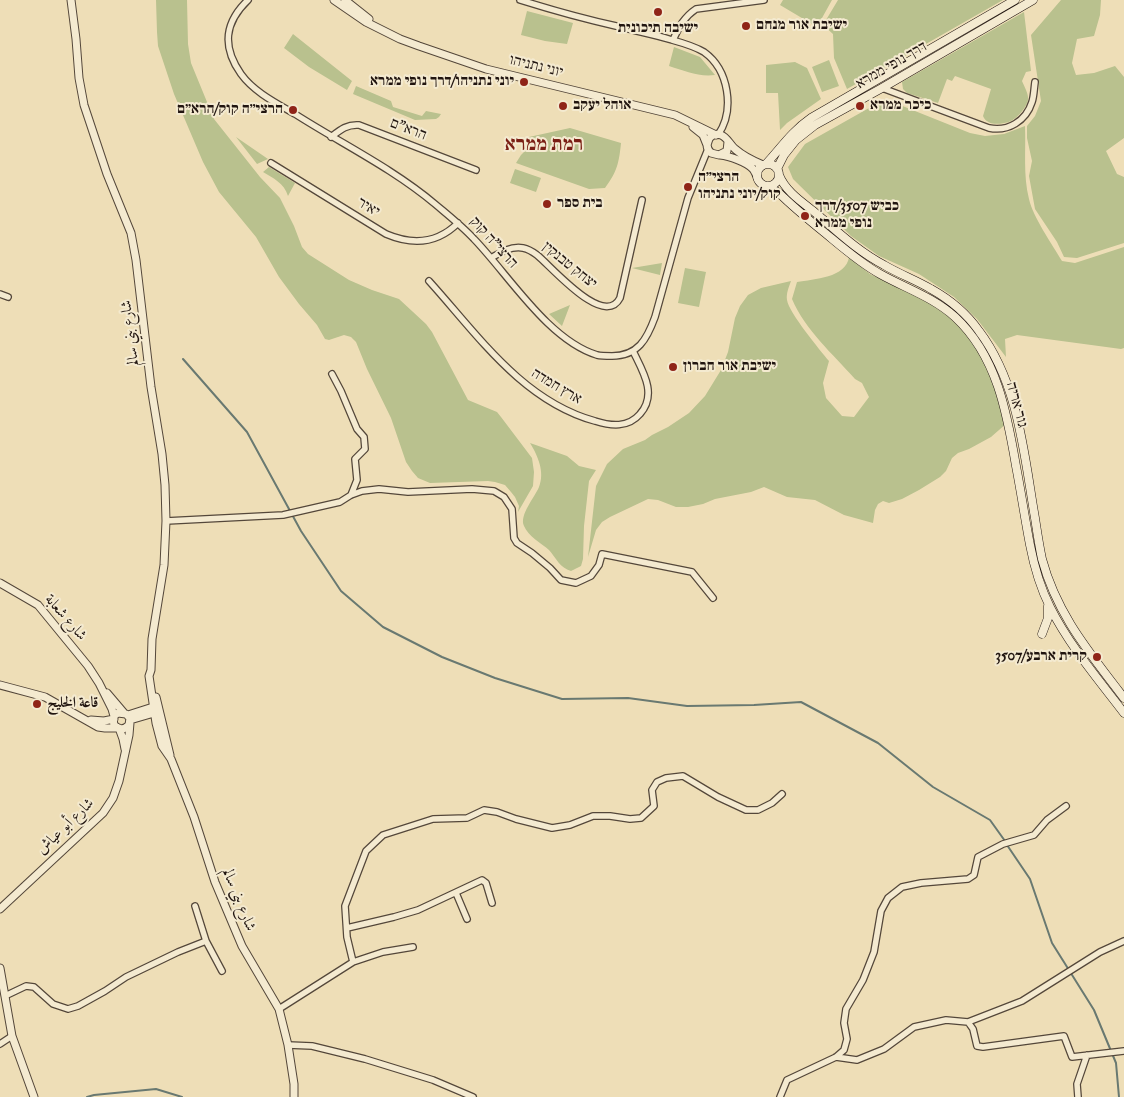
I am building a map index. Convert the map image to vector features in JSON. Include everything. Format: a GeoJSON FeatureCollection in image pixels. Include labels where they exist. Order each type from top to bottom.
{"type":"FeatureCollection","features":[{"type":"Feature","properties":{"kind":"main road","name":"דרך נופי ממרא"},"geometry":{"type":"LineString","coordinates":[[764,165],[800,125],[810,118],[1015,0]]}},
{"type":"Feature","properties":{"kind":"main road","name":"דרך נופי ממרא"},"geometry":{"type":"LineString","coordinates":[[778,172],[784,155],[796,140],[816,125],[1033,0]]}},
{"type":"Feature","properties":{"kind":"main road"},"geometry":{"type":"LineString","coordinates":[[764,165],[772,165],[778,172],[777,181],[768,186],[761,183],[757,177],[758,170],[764,165]]}},
{"type":"Feature","properties":{"kind":"main road","name":"גור אריה"},"geometry":{"type":"LineString","coordinates":[[778,172],[782,182],[795,196],[847,239],[884,265],[932,289],[960,310],[979,330],[987,342],[1000,365],[1010,392],[1020,434],[1042,557],[1051,587],[1076,633],[1124,698]]}},
{"type":"Feature","properties":{"kind":"main road","name":"גור אריה"},"geometry":{"type":"LineString","coordinates":[[768,186],[864,264],[927,297],[944,309],[965,328],[979,347],[991,369],[1001,394],[1009,426],[1033,560],[1048,602],[1068,638],[1124,713]]}},
{"type":"Feature","properties":{"kind":"main road"},"geometry":{"type":"LineString","coordinates":[[1042,634],[1048,618],[1048,602]]}},
{"type":"Feature","properties":{"kind":"street","name":"شارع بني سالم"},"geometry":{"type":"LineString","coordinates":[[71,0],[79,78],[84,105],[107,174],[131,233],[165,485],[164,565],[152,639],[151,670],[155,709],[168,744],[170,759],[194,817],[215,882],[242,946],[279,1009],[288,1045],[294,1097]]}},
{"type":"Feature","properties":{"kind":"street","name":"הרצי\"ה קוק"},"geometry":{"type":"LineString","coordinates":[[248,0],[239,8],[233,18],[228,37],[230,52],[237,69],[248,82],[262,94],[331,137],[373,160],[434,203],[475,240],[553,328],[570,341],[597,355],[621,356],[633,351]]}},
{"type":"Feature","properties":{"kind":"street","name":"יוני נתניהו"},"geometry":{"type":"LineString","coordinates":[[334,0],[366,22],[419,46],[479,67],[675,115],[717,135]]}},
{"type":"Feature","properties":{"kind":"street","name":"יוני נתניהו"},"geometry":{"type":"LineString","coordinates":[[345,0],[385,32]]}},
{"type":"Feature","properties":{"kind":"street"},"geometry":{"type":"LineString","coordinates":[[520,0],[589,20],[645,32],[684,43],[700,50],[711,59],[722,74],[727,92],[728,110],[725,122],[717,135]]}},
{"type":"Feature","properties":{"kind":"street"},"geometry":{"type":"LineString","coordinates":[[673,40],[684,19],[696,9],[764,0]]}},
{"type":"Feature","properties":{"kind":"street"},"geometry":{"type":"LineString","coordinates":[[895,81],[895,87],[900,96]]}},
{"type":"Feature","properties":{"kind":"street"},"geometry":{"type":"LineString","coordinates":[[882,88],[989,128],[1004,129],[1015,125],[1025,114],[1032,102],[1035,82]]}},
{"type":"Feature","properties":{"kind":"street","name":"יוני נתניהו"},"geometry":{"type":"LineString","coordinates":[[683,119],[703,135],[708,147]]}},
{"type":"Feature","properties":{"kind":"street"},"geometry":{"type":"LineString","coordinates":[[699,172],[709,159],[727,151],[725,122]]}},
{"type":"Feature","properties":{"kind":"street","name":"הרא\"ם"},"geometry":{"type":"LineString","coordinates":[[331,137],[344,127],[359,125],[476,170]]}},
{"type":"Feature","properties":{"kind":"street"},"geometry":{"type":"LineString","coordinates":[[633,351],[638,348],[648,333],[655,317],[688,198],[711,137],[721,135],[734,149],[764,165]]}},
{"type":"Feature","properties":{"kind":"street"},"geometry":{"type":"LineString","coordinates":[[708,147],[711,153],[732,158],[748,165],[757,177]]}},
{"type":"Feature","properties":{"kind":"street","name":"יאיר"},"geometry":{"type":"LineString","coordinates":[[271,163],[386,234],[401,240],[411,242],[432,239],[458,224]]}},
{"type":"Feature","properties":{"kind":"street","name":"יצחק טבנקין"},"geometry":{"type":"LineString","coordinates":[[491,258],[511,248],[517,247],[528,250],[538,256],[578,293],[601,305],[617,304],[620,298],[642,200]]}},
{"type":"Feature","properties":{"kind":"street","name":"ארץ חמדה"},"geometry":{"type":"LineString","coordinates":[[429,281],[517,377],[551,402],[586,418],[608,424],[622,425],[642,412],[648,398],[647,383],[633,351]]}},
{"type":"Feature","properties":{"kind":"street"},"geometry":{"type":"LineString","coordinates":[[0,294],[8,297]]}},
{"type":"Feature","properties":{"kind":"street"},"geometry":{"type":"LineString","coordinates":[[332,374],[356,430],[364,437],[365,449],[355,459],[357,480],[351,495]]}},
{"type":"Feature","properties":{"kind":"street"},"geometry":{"type":"LineString","coordinates":[[166,521],[283,516],[340,502],[362,491],[378,489],[408,492],[472,489],[494,491],[504,497],[512,509],[514,538],[517,543],[550,568],[561,580],[576,583],[591,576],[599,565],[602,554],[692,572],[713,598]]}},
{"type":"Feature","properties":{"kind":"street","name":"شارع شعابة"},"geometry":{"type":"LineString","coordinates":[[0,583],[38,605],[88,666],[99,683]]}},
{"type":"Feature","properties":{"kind":"street"},"geometry":{"type":"LineString","coordinates":[[99,683],[109,702],[114,717],[114,725],[118,728],[126,749]]}},
{"type":"Feature","properties":{"kind":"street"},"geometry":{"type":"LineString","coordinates":[[0,685],[45,697],[98,726],[124,728],[129,725],[128,718],[99,683]]}},
{"type":"Feature","properties":{"kind":"street"},"geometry":{"type":"LineString","coordinates":[[81,717],[99,721],[114,717],[118,713],[128,718],[155,709]]}},
{"type":"Feature","properties":{"kind":"street","name":"شارع أبو عياش"},"geometry":{"type":"LineString","coordinates":[[0,909],[103,813],[113,798],[119,781],[129,735],[128,718]]}},
{"type":"Feature","properties":{"kind":"street"},"geometry":{"type":"LineString","coordinates":[[353,962],[347,937],[346,906],[366,851],[383,835],[433,819],[467,818],[484,810],[552,828],[570,825],[593,816],[641,818],[654,806],[652,790],[657,782],[666,778],[683,776],[718,797],[746,810],[758,810],[772,803],[782,794]]}},
{"type":"Feature","properties":{"kind":"street"},"geometry":{"type":"LineString","coordinates":[[780,1097],[787,1080],[836,1057],[844,1050],[847,1039],[844,1023],[846,1009],[862,980],[874,952],[881,911],[888,898],[902,888],[921,883],[968,879],[974,875],[978,857],[1003,844],[1034,835],[1047,820],[1066,806]]}},
{"type":"Feature","properties":{"kind":"street"},"geometry":{"type":"LineString","coordinates":[[346,928],[418,910],[482,880],[486,883],[492,903]]}},
{"type":"Feature","properties":{"kind":"street"},"geometry":{"type":"LineString","coordinates":[[456,893],[467,919]]}},
{"type":"Feature","properties":{"kind":"street"},"geometry":{"type":"LineString","coordinates":[[195,906],[206,941],[222,971]]}},
{"type":"Feature","properties":{"kind":"street"},"geometry":{"type":"LineString","coordinates":[[4,996],[26,986],[34,986],[53,1004],[68,1008],[78,1006],[126,977],[206,941]]}},
{"type":"Feature","properties":{"kind":"street"},"geometry":{"type":"LineString","coordinates":[[836,1057],[857,1060],[884,1049],[914,1027],[946,1020],[968,1022],[1022,1001],[1100,952],[1124,941]]}},
{"type":"Feature","properties":{"kind":"street"},"geometry":{"type":"LineString","coordinates":[[279,1009],[353,962],[383,952],[413,947]]}},
{"type":"Feature","properties":{"kind":"street"},"geometry":{"type":"LineString","coordinates":[[0,968],[4,996],[3,1013],[34,1097]]}},
{"type":"Feature","properties":{"kind":"street"},"geometry":{"type":"LineString","coordinates":[[968,1022],[973,1029],[977,1046],[982,1047],[1064,1036],[1072,1057],[1124,1051]]}},
{"type":"Feature","properties":{"kind":"street"},"geometry":{"type":"LineString","coordinates":[[0,1044],[12,1036]]}},
{"type":"Feature","properties":{"kind":"street"},"geometry":{"type":"LineString","coordinates":[[288,1045],[312,1046],[365,1060],[433,1080],[473,1097]]}},
{"type":"Feature","properties":{"kind":"street"},"geometry":{"type":"LineString","coordinates":[[1078,1097],[1077,1084],[1087,1055]]}},
{"type":"Feature","properties":{"kind":"green space"},"geometry":{"type":"Polygon","coordinates":[[[156,0],[187,0],[188,44],[191,63],[214,119],[260,177],[280,198],[302,247],[308,254],[349,280],[399,299],[432,332],[468,400],[497,412],[532,458],[533,486],[518,512],[519,506],[515,497],[505,485],[488,481],[430,483],[418,478],[412,471],[406,462],[391,418],[356,342],[351,337],[344,335],[329,340],[325,339],[317,325],[279,277],[256,237],[219,192],[203,162],[174,94],[158,46],[156,0]]]}},
{"type":"Feature","properties":{"kind":"green space"},"geometry":{"type":"Polygon","coordinates":[[[783,0],[832,0],[817,27],[780,5],[783,0]]]}},
{"type":"Feature","properties":{"kind":"green space"},"geometry":{"type":"Polygon","coordinates":[[[838,0],[1003,0],[847,89],[834,58],[833,34],[823,25],[838,0]]]}},
{"type":"Feature","properties":{"kind":"green space"},"geometry":{"type":"Polygon","coordinates":[[[1061,0],[1101,0],[1100,15],[1094,36],[1077,39],[1072,63],[1076,75],[1094,73],[1115,66],[1124,77],[1124,138],[1106,151],[1117,174],[1124,177],[1124,243],[1077,258],[1064,257],[1057,242],[1035,209],[1029,176],[1032,161],[1027,138],[1027,126],[1035,116],[1041,101],[1031,35],[1061,0]]]}},
{"type":"Feature","properties":{"kind":"green space"},"geometry":{"type":"Polygon","coordinates":[[[527,11],[573,23],[567,44],[521,35],[527,11]]]}},
{"type":"Feature","properties":{"kind":"green space"},"geometry":{"type":"Polygon","coordinates":[[[1024,12],[1031,71],[1026,72],[1022,81],[1028,95],[1026,106],[1013,120],[999,124],[988,122],[983,116],[991,89],[955,76],[952,81],[947,79],[938,103],[907,93],[903,89],[902,82],[1024,12]]]}},
{"type":"Feature","properties":{"kind":"green space"},"geometry":{"type":"Polygon","coordinates":[[[293,34],[352,81],[347,90],[309,67],[284,48],[293,34]]]}},
{"type":"Feature","properties":{"kind":"green space"},"geometry":{"type":"Polygon","coordinates":[[[674,47],[700,57],[715,75],[686,72],[669,66],[674,47]]]}},
{"type":"Feature","properties":{"kind":"green space"},"geometry":{"type":"Polygon","coordinates":[[[829,60],[839,86],[822,92],[812,67],[829,60]]]}},
{"type":"Feature","properties":{"kind":"green space"},"geometry":{"type":"Polygon","coordinates":[[[795,62],[807,68],[821,99],[780,130],[778,93],[766,93],[766,65],[795,62]]]}},
{"type":"Feature","properties":{"kind":"green space"},"geometry":{"type":"Polygon","coordinates":[[[356,86],[391,101],[393,107],[422,116],[426,111],[441,114],[436,119],[415,120],[353,94],[356,86]]]}},
{"type":"Feature","properties":{"kind":"green space"},"geometry":{"type":"Polygon","coordinates":[[[885,99],[970,133],[985,136],[1004,134],[1025,126],[1025,172],[1029,199],[1039,222],[1062,261],[1075,263],[1124,247],[1124,348],[1017,335],[1005,339],[1006,357],[977,319],[954,297],[919,274],[879,256],[851,236],[793,179],[788,167],[805,144],[885,99]]]}},
{"type":"Feature","properties":{"kind":"green space"},"geometry":{"type":"Polygon","coordinates":[[[570,128],[621,143],[617,167],[605,188],[589,189],[516,163],[525,151],[529,137],[570,128]]]}},
{"type":"Feature","properties":{"kind":"green space"},"geometry":{"type":"Polygon","coordinates":[[[236,137],[268,159],[257,164],[236,137]]]}},
{"type":"Feature","properties":{"kind":"green space"},"geometry":{"type":"Polygon","coordinates":[[[269,167],[295,183],[288,196],[281,184],[263,172],[269,167]]]}},
{"type":"Feature","properties":{"kind":"green space"},"geometry":{"type":"Polygon","coordinates":[[[515,169],[541,178],[536,192],[510,183],[515,169]]]}},
{"type":"Feature","properties":{"kind":"green space"},"geometry":{"type":"Polygon","coordinates":[[[849,257],[870,274],[925,300],[955,321],[971,340],[990,373],[1007,423],[991,437],[958,453],[952,458],[946,471],[940,477],[902,499],[889,503],[883,501],[878,504],[873,523],[844,515],[815,500],[787,497],[764,487],[751,492],[715,499],[688,507],[676,507],[658,500],[648,499],[602,522],[596,530],[588,557],[596,486],[607,464],[623,449],[645,440],[689,413],[705,396],[721,370],[728,352],[735,318],[740,306],[748,295],[761,288],[791,281],[787,295],[789,306],[805,331],[829,361],[823,383],[826,398],[842,416],[854,417],[869,397],[862,383],[855,379],[812,331],[792,299],[797,282],[836,273],[847,264],[849,257]]]}},
{"type":"Feature","properties":{"kind":"green space"},"geometry":{"type":"Polygon","coordinates":[[[662,263],[660,275],[632,268],[662,263]]]}},
{"type":"Feature","properties":{"kind":"green space"},"geometry":{"type":"Polygon","coordinates":[[[685,268],[706,272],[699,307],[678,303],[685,268]]]}},
{"type":"Feature","properties":{"kind":"green space"},"geometry":{"type":"Polygon","coordinates":[[[570,305],[562,326],[549,314],[570,305]]]}},
{"type":"Feature","properties":{"kind":"green space"},"geometry":{"type":"Polygon","coordinates":[[[530,443],[567,456],[579,466],[596,470],[589,481],[584,526],[583,559],[581,566],[571,571],[561,565],[549,550],[532,536],[524,526],[524,517],[528,506],[541,481],[538,459],[530,443]]]}},
{"type":"Feature","properties":{"kind":"waterway"},"geometry":{"type":"LineString","coordinates":[[183,359],[247,432],[301,531],[341,591],[383,627],[442,657],[495,678],[562,699],[628,698],[687,706],[801,702],[878,743],[933,787],[990,820],[1005,841]]}},
{"type":"Feature","properties":{"kind":"waterway"},"geometry":{"type":"LineString","coordinates":[[1007,845],[1030,879],[1052,943],[1094,1010],[1116,1063],[1119,1097]]}},
{"type":"Feature","properties":{"kind":"waterway"},"geometry":{"type":"LineString","coordinates":[[87,1097],[156,1089],[182,1097]]}},
{"type":"Feature","properties":{"kind":"place","name":"ישיבה תיכונית"},"geometry":{"type":"Point","coordinates":[658,12]}},
{"type":"Feature","properties":{"kind":"place","name":"ישיבת אור מנחם"},"geometry":{"type":"Point","coordinates":[746,26]}},
{"type":"Feature","properties":{"kind":"place","name":"יוני נתניהו/דרך נופי ממרא"},"geometry":{"type":"Point","coordinates":[524,82]}},
{"type":"Feature","properties":{"kind":"place","name":"אוהל יעקב"},"geometry":{"type":"Point","coordinates":[563,106]}},
{"type":"Feature","properties":{"kind":"place","name":"כיכר ממרא"},"geometry":{"type":"Point","coordinates":[860,106]}},
{"type":"Feature","properties":{"kind":"place","name":"הרצי״ה קוק/הרא״ם"},"geometry":{"type":"Point","coordinates":[293,110]}},
{"type":"Feature","properties":{"kind":"place","name":"הרצי״ה קוק/יוני נתניהו"},"geometry":{"type":"Point","coordinates":[688,187]}},
{"type":"Feature","properties":{"kind":"place","name":"בית ספר"},"geometry":{"type":"Point","coordinates":[547,204]}},
{"type":"Feature","properties":{"kind":"place","name":"כביש 3507/דרך נופי ממרא"},"geometry":{"type":"Point","coordinates":[805,216]}},
{"type":"Feature","properties":{"kind":"place","name":"ישיבת אור חברון"},"geometry":{"type":"Point","coordinates":[673,367]}},
{"type":"Feature","properties":{"kind":"place","name":"קרית ארבע/3507"},"geometry":{"type":"Point","coordinates":[1097,657]}},
{"type":"Feature","properties":{"kind":"place","name":"قاعة الخليج"},"geometry":{"type":"Point","coordinates":[37,704]}},
{"type":"Feature","properties":{"kind":"district","name":"רמת ממרא"},"geometry":{"type":"Point","coordinates":[544,146]}}]}
